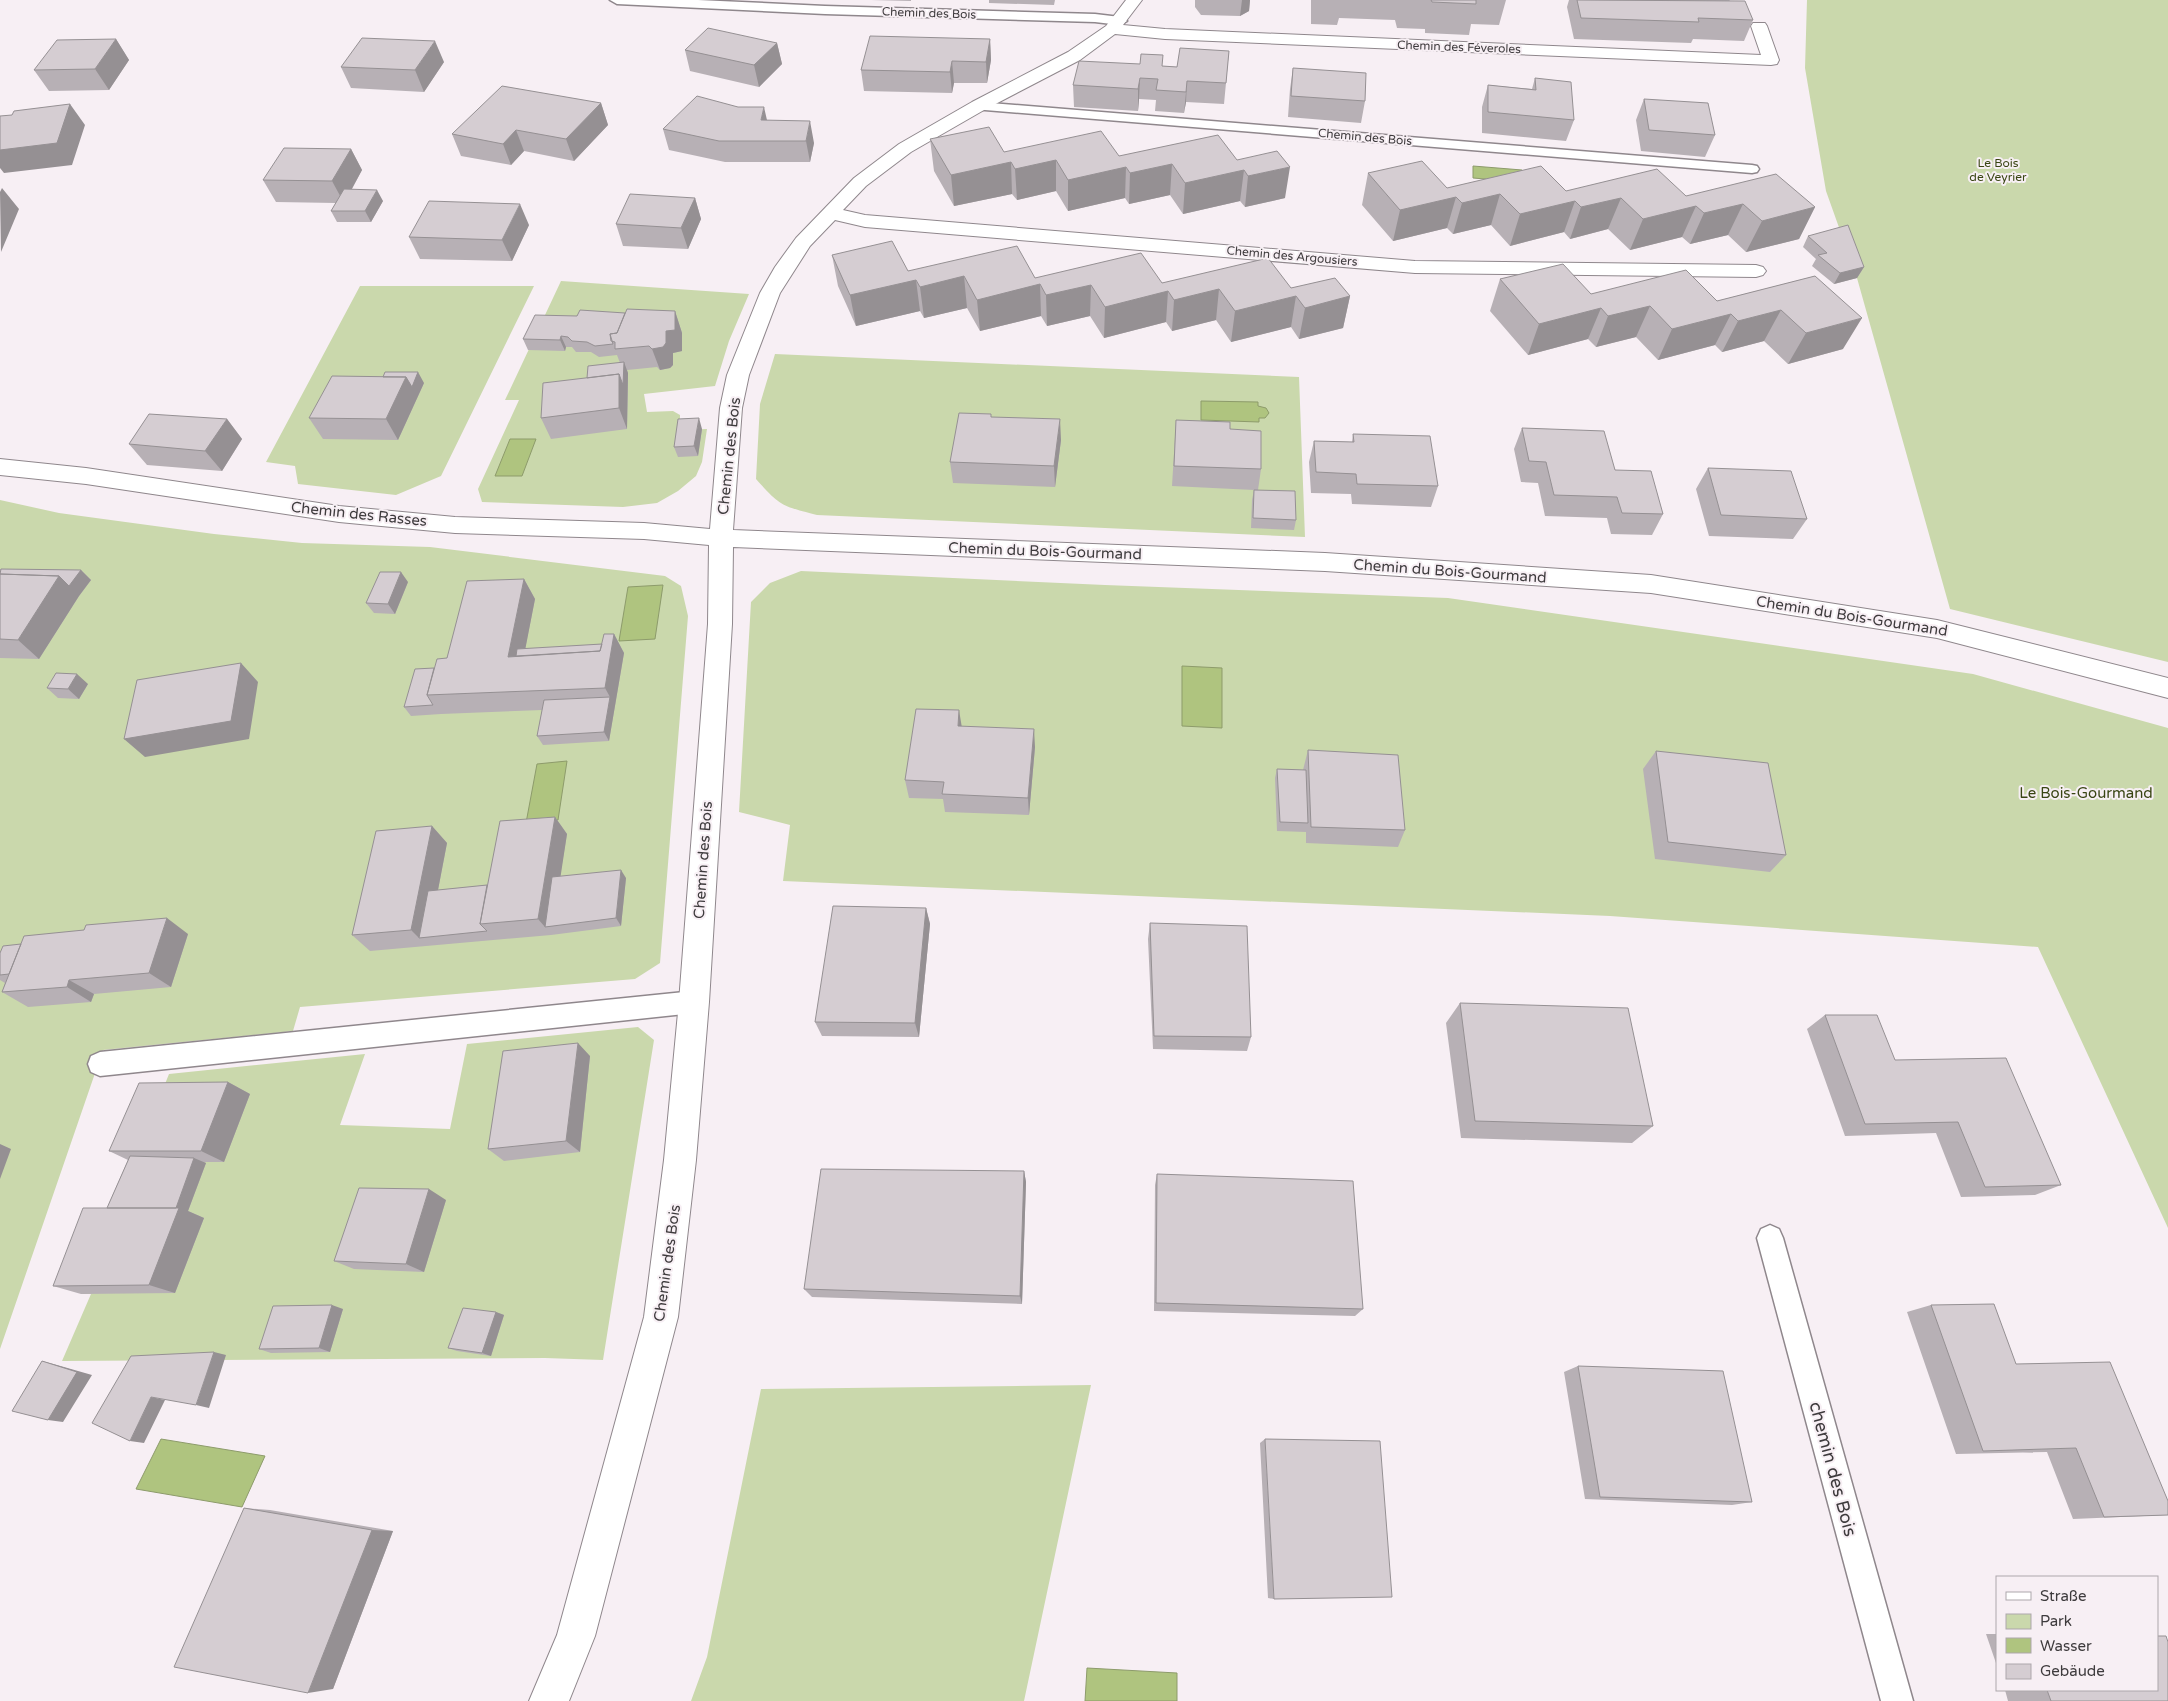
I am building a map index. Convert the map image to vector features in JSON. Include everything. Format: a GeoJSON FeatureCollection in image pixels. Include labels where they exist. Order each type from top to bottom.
{"type":"FeatureCollection","features":[{"type":"Feature","properties":{"kind":"street","name":"Chemin des Bois"},"geometry":{"type":"LineString","coordinates":[[549,1701],[576,1636],[661,1317],[680,1160],[694,1002],[720,624],[721,538],[731,408],[738,375],[770,293],[785,267],[803,242],[860,182],[881,164],[978,106],[1074,56],[1116,25],[1134,0]]}},
{"type":"Feature","properties":{"kind":"street","name":"Chemin des Féveroles"},"geometry":{"type":"LineString","coordinates":[[1116,25],[1165,34],[1771,60],[1759,26]]}},
{"type":"Feature","properties":{"kind":"street","name":"Chemin des Argousiers"},"geometry":{"type":"LineString","coordinates":[[830,213],[865,221],[1415,266],[1756,270]]}},
{"type":"Feature","properties":{"kind":"street","name":"Chemin des Rasses"},"geometry":{"type":"LineString","coordinates":[[0,467],[86,476],[348,515],[455,524],[644,531],[721,538]]}},
{"type":"Feature","properties":{"kind":"street","name":"Chemin du Bois-Gourmand"},"geometry":{"type":"LineString","coordinates":[[721,538],[1325,562],[1651,584],[1937,629],[2168,688]]}},
{"type":"Feature","properties":{"kind":"lane","name":"Chemin des Bois"},"geometry":{"type":"LineString","coordinates":[[617,0],[824,10],[1095,18],[1116,25]]}},
{"type":"Feature","properties":{"kind":"lane","name":"Chemin des Bois"},"geometry":{"type":"LineString","coordinates":[[978,106],[1752,169]]}},
{"type":"Feature","properties":{"kind":"lane"},"geometry":{"type":"LineString","coordinates":[[100,1064],[694,1002]]}},
{"type":"Feature","properties":{"kind":"lane","name":"chemin des Bois"},"geometry":{"type":"LineString","coordinates":[[1770,1238],[1896,1701]]}},
{"type":"Feature","properties":{"kind":"green space","name":"Le Bois de Veyrier"},"geometry":{"type":"Polygon","coordinates":[[[1807,0],[2168,0],[2168,662],[1950,609],[1857,278],[1826,191],[1805,68],[1807,0]]]}},
{"type":"Feature","properties":{"kind":"green space"},"geometry":{"type":"Polygon","coordinates":[[[561,281],[749,294],[729,341],[715,386],[644,394],[647,412],[673,411],[680,415],[680,430],[707,429],[702,462],[696,476],[678,491],[657,503],[623,507],[482,502],[478,489],[519,400],[505,400],[561,281]]]}},
{"type":"Feature","properties":{"kind":"green space"},"geometry":{"type":"Polygon","coordinates":[[[360,286],[534,286],[441,476],[396,495],[298,484],[295,466],[266,462],[360,286]]]}},
{"type":"Feature","properties":{"kind":"green space"},"geometry":{"type":"Polygon","coordinates":[[[775,354],[1299,377],[1305,537],[817,515],[789,507],[771,495],[756,479],[760,404],[775,354]]]}},
{"type":"Feature","properties":{"kind":"green space"},"geometry":{"type":"Polygon","coordinates":[[[0,500],[59,513],[214,534],[302,543],[430,547],[665,576],[681,586],[688,616],[660,963],[635,979],[300,1007],[293,1031],[103,1050],[0,1349],[0,500]]]}},
{"type":"Feature","properties":{"kind":"green space","name":"Le Bois-Gourmand"},"geometry":{"type":"Polygon","coordinates":[[[801,571],[1448,598],[1973,674],[2168,728],[2168,1228],[2038,947],[1610,916],[783,881],[790,825],[739,812],[751,602],[770,583],[801,571]]]}},
{"type":"Feature","properties":{"kind":"green space"},"geometry":{"type":"Polygon","coordinates":[[[638,1027],[654,1040],[603,1360],[545,1358],[62,1361],[91,1294],[81,1294],[169,1074],[365,1054],[340,1125],[450,1129],[467,1044],[638,1027]]]}},
{"type":"Feature","properties":{"kind":"green space"},"geometry":{"type":"Polygon","coordinates":[[[1091,1385],[1024,1701],[691,1701],[707,1657],[761,1389],[1091,1385]]]}},
{"type":"Feature","properties":{"kind":"water"},"geometry":{"type":"Polygon","coordinates":[[[1473,166],[1522,170],[1522,182],[1473,178],[1473,166]]]}},
{"type":"Feature","properties":{"kind":"water"},"geometry":{"type":"Polygon","coordinates":[[[1201,401],[1258,402],[1258,406],[1266,408],[1269,413],[1265,418],[1259,418],[1259,422],[1201,420],[1201,401]]]}},
{"type":"Feature","properties":{"kind":"water"},"geometry":{"type":"Polygon","coordinates":[[[510,439],[536,439],[522,476],[495,476],[510,439]]]}},
{"type":"Feature","properties":{"kind":"water"},"geometry":{"type":"Polygon","coordinates":[[[663,585],[655,639],[619,641],[628,587],[663,585]]]}},
{"type":"Feature","properties":{"kind":"water"},"geometry":{"type":"Polygon","coordinates":[[[1182,666],[1222,668],[1222,728],[1182,726],[1182,666]]]}},
{"type":"Feature","properties":{"kind":"water"},"geometry":{"type":"Polygon","coordinates":[[[567,761],[558,820],[526,823],[537,764],[567,761]]]}},
{"type":"Feature","properties":{"kind":"water"},"geometry":{"type":"Polygon","coordinates":[[[161,1439],[265,1456],[242,1507],[136,1489],[161,1439]]]}},
{"type":"Feature","properties":{"kind":"water"},"geometry":{"type":"Polygon","coordinates":[[[1087,1668],[1177,1673],[1177,1701],[1085,1701],[1087,1668]]]}},
{"type":"Feature","properties":{"kind":"building"},"geometry":{"type":"Polygon","coordinates":[[[1431,0],[1476,0],[1476,4],[1432,2],[1431,0]]]}},
{"type":"Feature","properties":{"kind":"building"},"geometry":{"type":"Polygon","coordinates":[[[1577,0],[1745,1],[1753,20],[1698,18],[1699,22],[1581,18],[1577,0]]]}},
{"type":"Feature","properties":{"kind":"building"},"geometry":{"type":"Polygon","coordinates":[[[708,28],[777,43],[754,65],[685,50],[708,28]]]}},
{"type":"Feature","properties":{"kind":"building"},"geometry":{"type":"Polygon","coordinates":[[[870,36],[990,39],[986,62],[952,61],[950,72],[861,70],[870,36]]]}},
{"type":"Feature","properties":{"kind":"building"},"geometry":{"type":"Polygon","coordinates":[[[362,38],[435,41],[415,70],[341,67],[362,38]]]}},
{"type":"Feature","properties":{"kind":"building"},"geometry":{"type":"Polygon","coordinates":[[[116,39],[95,69],[34,70],[57,40],[116,39]]]}},
{"type":"Feature","properties":{"kind":"building"},"geometry":{"type":"Polygon","coordinates":[[[1180,48],[1229,51],[1226,83],[1187,81],[1186,92],[1156,90],[1158,79],[1140,78],[1138,89],[1073,85],[1079,61],[1140,64],[1141,54],[1163,55],[1162,66],[1177,67],[1180,48]]]}},
{"type":"Feature","properties":{"kind":"building"},"geometry":{"type":"Polygon","coordinates":[[[1293,68],[1366,73],[1365,101],[1291,96],[1293,68]]]}},
{"type":"Feature","properties":{"kind":"building"},"geometry":{"type":"Polygon","coordinates":[[[1535,78],[1571,82],[1574,120],[1488,112],[1488,85],[1536,90],[1535,78]]]}},
{"type":"Feature","properties":{"kind":"building"},"geometry":{"type":"Polygon","coordinates":[[[502,86],[601,103],[566,139],[516,130],[503,144],[452,134],[502,86]]]}},
{"type":"Feature","properties":{"kind":"building"},"geometry":{"type":"Polygon","coordinates":[[[697,96],[738,107],[764,107],[761,120],[810,121],[806,141],[719,141],[663,129],[697,96]]]}},
{"type":"Feature","properties":{"kind":"building"},"geometry":{"type":"Polygon","coordinates":[[[1644,99],[1708,103],[1715,135],[1649,130],[1644,99]]]}},
{"type":"Feature","properties":{"kind":"building"},"geometry":{"type":"Polygon","coordinates":[[[70,104],[57,143],[0,150],[0,116],[12,115],[14,111],[70,104]]]}},
{"type":"Feature","properties":{"kind":"building"},"geometry":{"type":"Polygon","coordinates":[[[989,127],[1004,152],[1101,131],[1119,156],[1218,135],[1237,160],[1277,151],[1290,167],[1248,176],[1244,170],[1185,183],[1172,164],[1130,173],[1126,167],[1068,180],[1056,160],[1015,169],[1011,162],[951,175],[930,139],[989,127]]]}},
{"type":"Feature","properties":{"kind":"building"},"geometry":{"type":"Polygon","coordinates":[[[284,148],[351,149],[332,181],[263,180],[284,148]]]}},
{"type":"Feature","properties":{"kind":"building"},"geometry":{"type":"Polygon","coordinates":[[[1422,161],[1447,188],[1541,166],[1566,191],[1657,169],[1686,196],[1776,174],[1815,207],[1762,221],[1743,204],[1704,213],[1696,206],[1643,219],[1621,198],[1581,207],[1575,201],[1520,214],[1500,194],[1462,203],[1456,197],[1400,210],[1368,173],[1422,161]]]}},
{"type":"Feature","properties":{"kind":"building"},"geometry":{"type":"Polygon","coordinates":[[[344,189],[377,190],[365,211],[331,211],[344,189]]]}},
{"type":"Feature","properties":{"kind":"building"},"geometry":{"type":"Polygon","coordinates":[[[630,194],[695,198],[681,228],[616,224],[630,194]]]}},
{"type":"Feature","properties":{"kind":"building"},"geometry":{"type":"Polygon","coordinates":[[[429,201],[520,204],[502,240],[409,237],[429,201]]]}},
{"type":"Feature","properties":{"kind":"building"},"geometry":{"type":"Polygon","coordinates":[[[1848,225],[1864,267],[1840,273],[1818,255],[1827,253],[1808,236],[1848,225]]]}},
{"type":"Feature","properties":{"kind":"building"},"geometry":{"type":"Polygon","coordinates":[[[892,241],[908,271],[1017,246],[1035,278],[1141,253],[1162,283],[1268,258],[1291,288],[1335,278],[1350,296],[1305,308],[1296,296],[1235,311],[1219,289],[1174,300],[1168,291],[1105,307],[1091,285],[1046,295],[1040,284],[977,300],[964,276],[920,287],[916,280],[850,295],[832,255],[892,241]]]}},
{"type":"Feature","properties":{"kind":"building"},"geometry":{"type":"Polygon","coordinates":[[[1563,264],[1591,294],[1686,270],[1717,301],[1815,276],[1862,318],[1806,333],[1781,310],[1738,321],[1731,314],[1672,329],[1650,306],[1608,316],[1601,308],[1539,324],[1500,279],[1563,264]]]}},
{"type":"Feature","properties":{"kind":"building"},"geometry":{"type":"Polygon","coordinates":[[[627,309],[675,311],[675,330],[666,331],[666,343],[663,347],[652,349],[649,346],[615,349],[615,342],[611,341],[610,334],[617,333],[627,309]]]}},
{"type":"Feature","properties":{"kind":"building"},"geometry":{"type":"Polygon","coordinates":[[[580,310],[625,313],[617,333],[610,334],[613,344],[595,346],[587,342],[572,341],[568,337],[561,336],[560,340],[523,339],[535,315],[577,316],[580,310]]]}},
{"type":"Feature","properties":{"kind":"building"},"geometry":{"type":"Polygon","coordinates":[[[624,362],[623,385],[619,374],[587,378],[588,366],[624,362]]]}},
{"type":"Feature","properties":{"kind":"building"},"geometry":{"type":"Polygon","coordinates":[[[385,372],[418,372],[412,387],[406,377],[383,377],[385,372]]]}},
{"type":"Feature","properties":{"kind":"building"},"geometry":{"type":"Polygon","coordinates":[[[619,374],[619,408],[541,418],[543,383],[619,374]]]}},
{"type":"Feature","properties":{"kind":"building"},"geometry":{"type":"Polygon","coordinates":[[[332,376],[406,377],[386,419],[309,418],[332,376]]]}},
{"type":"Feature","properties":{"kind":"building"},"geometry":{"type":"Polygon","coordinates":[[[959,413],[991,414],[991,417],[1060,419],[1054,466],[950,462],[959,413]]]}},
{"type":"Feature","properties":{"kind":"building"},"geometry":{"type":"Polygon","coordinates":[[[149,414],[227,419],[205,451],[129,444],[149,414]]]}},
{"type":"Feature","properties":{"kind":"building"},"geometry":{"type":"Polygon","coordinates":[[[699,418],[694,446],[674,447],[678,419],[699,418]]]}},
{"type":"Feature","properties":{"kind":"building"},"geometry":{"type":"Polygon","coordinates":[[[1176,420],[1230,422],[1230,429],[1261,431],[1261,469],[1174,466],[1176,420]]]}},
{"type":"Feature","properties":{"kind":"building"},"geometry":{"type":"Polygon","coordinates":[[[1522,428],[1604,431],[1615,470],[1651,471],[1663,514],[1622,513],[1617,497],[1554,495],[1546,462],[1529,461],[1522,428]]]}},
{"type":"Feature","properties":{"kind":"building"},"geometry":{"type":"Polygon","coordinates":[[[1353,434],[1430,436],[1438,486],[1357,484],[1356,474],[1316,472],[1314,441],[1354,442],[1353,434]]]}},
{"type":"Feature","properties":{"kind":"building"},"geometry":{"type":"Polygon","coordinates":[[[1708,468],[1791,471],[1807,519],[1721,515],[1708,468]]]}},
{"type":"Feature","properties":{"kind":"building"},"geometry":{"type":"Polygon","coordinates":[[[1254,490],[1295,491],[1296,520],[1253,518],[1254,490]]]}},
{"type":"Feature","properties":{"kind":"building"},"geometry":{"type":"Polygon","coordinates":[[[1,569],[81,570],[69,586],[59,576],[0,574],[1,569]]]}},
{"type":"Feature","properties":{"kind":"building"},"geometry":{"type":"Polygon","coordinates":[[[380,572],[401,572],[388,604],[366,603],[380,572]]]}},
{"type":"Feature","properties":{"kind":"building"},"geometry":{"type":"Polygon","coordinates":[[[0,574],[59,576],[18,640],[0,639],[0,574]]]}},
{"type":"Feature","properties":{"kind":"building"},"geometry":{"type":"Polygon","coordinates":[[[524,579],[508,657],[600,651],[604,634],[614,634],[605,688],[427,695],[437,659],[447,658],[467,581],[524,579]]]}},
{"type":"Feature","properties":{"kind":"building"},"geometry":{"type":"Polygon","coordinates":[[[602,644],[600,651],[516,656],[517,649],[602,644]]]}},
{"type":"Feature","properties":{"kind":"building"},"geometry":{"type":"Polygon","coordinates":[[[241,663],[231,721],[124,739],[137,680],[241,663]]]}},
{"type":"Feature","properties":{"kind":"building"},"geometry":{"type":"Polygon","coordinates":[[[434,668],[427,695],[433,705],[404,707],[415,669],[434,668]]]}},
{"type":"Feature","properties":{"kind":"building"},"geometry":{"type":"Polygon","coordinates":[[[56,673],[77,674],[68,689],[47,688],[56,673]]]}},
{"type":"Feature","properties":{"kind":"building"},"geometry":{"type":"Polygon","coordinates":[[[610,697],[604,732],[537,736],[544,700],[610,697]]]}},
{"type":"Feature","properties":{"kind":"building"},"geometry":{"type":"Polygon","coordinates":[[[916,709],[959,710],[958,726],[1034,729],[1028,798],[942,794],[944,782],[905,780],[916,709]]]}},
{"type":"Feature","properties":{"kind":"building"},"geometry":{"type":"Polygon","coordinates":[[[1308,750],[1398,755],[1405,830],[1311,827],[1308,750]]]}},
{"type":"Feature","properties":{"kind":"building"},"geometry":{"type":"Polygon","coordinates":[[[1656,751],[1768,763],[1786,855],[1668,842],[1656,751]]]}},
{"type":"Feature","properties":{"kind":"building"},"geometry":{"type":"Polygon","coordinates":[[[1277,769],[1306,770],[1308,823],[1280,822],[1277,769]]]}},
{"type":"Feature","properties":{"kind":"building"},"geometry":{"type":"Polygon","coordinates":[[[555,817],[538,919],[480,924],[500,821],[555,817]]]}},
{"type":"Feature","properties":{"kind":"building"},"geometry":{"type":"Polygon","coordinates":[[[432,826],[411,930],[352,935],[376,831],[432,826]]]}},
{"type":"Feature","properties":{"kind":"building"},"geometry":{"type":"Polygon","coordinates":[[[621,870],[616,918],[545,927],[552,877],[621,870]]]}},
{"type":"Feature","properties":{"kind":"building"},"geometry":{"type":"Polygon","coordinates":[[[487,885],[480,924],[487,931],[419,938],[428,891],[487,885]]]}},
{"type":"Feature","properties":{"kind":"building"},"geometry":{"type":"Polygon","coordinates":[[[833,906],[926,908],[915,1023],[815,1022],[833,906]]]}},
{"type":"Feature","properties":{"kind":"building"},"geometry":{"type":"Polygon","coordinates":[[[167,918],[149,973],[69,980],[67,987],[2,992],[24,936],[84,930],[86,925],[167,918]]]}},
{"type":"Feature","properties":{"kind":"building"},"geometry":{"type":"Polygon","coordinates":[[[1150,923],[1247,926],[1251,1037],[1154,1036],[1150,923]]]}},
{"type":"Feature","properties":{"kind":"building"},"geometry":{"type":"Polygon","coordinates":[[[21,944],[9,974],[0,975],[0,953],[3,946],[21,944]]]}},
{"type":"Feature","properties":{"kind":"building"},"geometry":{"type":"Polygon","coordinates":[[[1460,1003],[1628,1008],[1653,1126],[1475,1121],[1460,1003]]]}},
{"type":"Feature","properties":{"kind":"building"},"geometry":{"type":"Polygon","coordinates":[[[1825,1015],[1877,1015],[1895,1060],[2006,1058],[2061,1185],[1985,1187],[1958,1122],[1865,1124],[1825,1015]]]}},
{"type":"Feature","properties":{"kind":"building"},"geometry":{"type":"Polygon","coordinates":[[[578,1043],[566,1141],[488,1149],[503,1051],[578,1043]]]}},
{"type":"Feature","properties":{"kind":"building"},"geometry":{"type":"Polygon","coordinates":[[[228,1082],[201,1151],[109,1151],[139,1083],[228,1082]]]}},
{"type":"Feature","properties":{"kind":"building"},"geometry":{"type":"Polygon","coordinates":[[[130,1156],[194,1158],[176,1208],[107,1208],[130,1156]]]}},
{"type":"Feature","properties":{"kind":"building"},"geometry":{"type":"Polygon","coordinates":[[[821,1169],[1024,1171],[1020,1296],[804,1289],[821,1169]]]}},
{"type":"Feature","properties":{"kind":"building"},"geometry":{"type":"Polygon","coordinates":[[[1157,1174],[1353,1181],[1363,1309],[1156,1303],[1157,1174]]]}},
{"type":"Feature","properties":{"kind":"building"},"geometry":{"type":"Polygon","coordinates":[[[359,1188],[429,1189],[406,1264],[334,1261],[359,1188]]]}},
{"type":"Feature","properties":{"kind":"building"},"geometry":{"type":"Polygon","coordinates":[[[83,1208],[179,1208],[149,1285],[53,1286],[83,1208]]]}},
{"type":"Feature","properties":{"kind":"building"},"geometry":{"type":"Polygon","coordinates":[[[1994,1304],[2016,1364],[2110,1362],[2168,1501],[2168,1515],[2104,1517],[2076,1448],[1983,1451],[1931,1305],[1994,1304]]]}},
{"type":"Feature","properties":{"kind":"building"},"geometry":{"type":"Polygon","coordinates":[[[332,1305],[319,1348],[259,1349],[273,1306],[332,1305]]]}},
{"type":"Feature","properties":{"kind":"building"},"geometry":{"type":"Polygon","coordinates":[[[463,1308],[496,1312],[482,1353],[448,1348],[463,1308]]]}},
{"type":"Feature","properties":{"kind":"building"},"geometry":{"type":"Polygon","coordinates":[[[214,1352],[196,1405],[151,1397],[130,1441],[92,1423],[131,1356],[214,1352]]]}},
{"type":"Feature","properties":{"kind":"building"},"geometry":{"type":"Polygon","coordinates":[[[42,1361],[77,1372],[48,1420],[12,1411],[42,1361]]]}},
{"type":"Feature","properties":{"kind":"building"},"geometry":{"type":"Polygon","coordinates":[[[1578,1366],[1723,1371],[1752,1502],[1600,1497],[1578,1366]]]}},
{"type":"Feature","properties":{"kind":"building"},"geometry":{"type":"Polygon","coordinates":[[[1265,1439],[1380,1441],[1392,1597],[1274,1599],[1265,1439]]]}},
{"type":"Feature","properties":{"kind":"building"},"geometry":{"type":"Polygon","coordinates":[[[244,1508],[372,1530],[308,1693],[174,1667],[244,1508]]]}},
{"type":"Feature","properties":{"kind":"building"},"geometry":{"type":"Polygon","coordinates":[[[2158,1636],[2166,1636],[2168,1642],[2168,1701],[2051,1701],[2047,1691],[2158,1691],[2158,1636]]]}}]}
